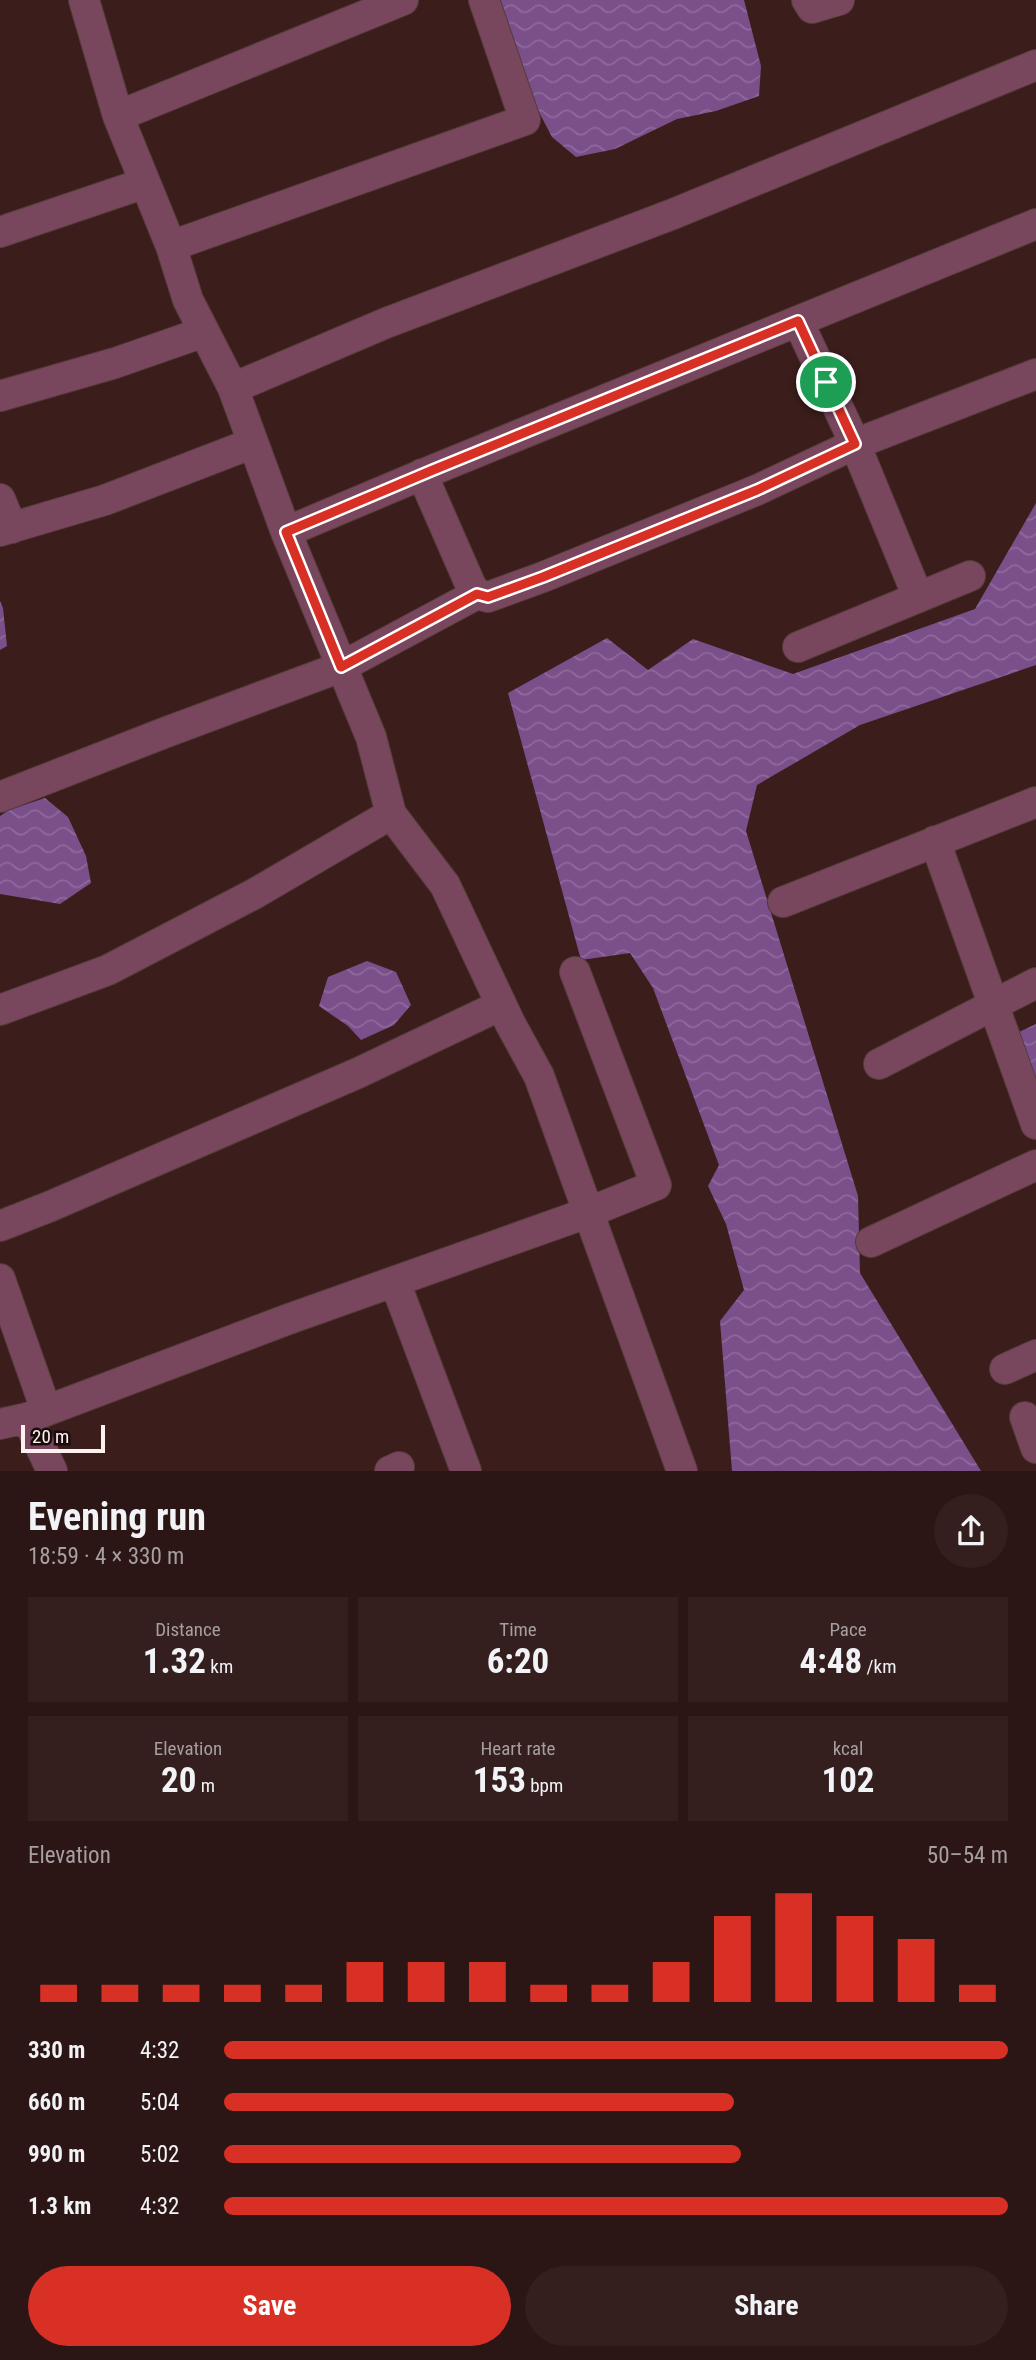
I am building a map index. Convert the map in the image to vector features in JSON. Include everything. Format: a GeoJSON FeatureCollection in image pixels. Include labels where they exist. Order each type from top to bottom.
{"type":"FeatureCollection","features":[{"type":"Feature","properties":{"kind":"street"},"geometry":{"type":"LineString","coordinates":[[84,0],[118,116],[171,246],[188,300],[233,388],[286,532],[371,737],[391,814],[445,885],[501,1005],[539,1076],[682,1471]]}},
{"type":"Feature","properties":{"kind":"street"},"geometry":{"type":"LineString","coordinates":[[118,116],[403,0]]}},
{"type":"Feature","properties":{"kind":"street"},"geometry":{"type":"LineString","coordinates":[[171,246],[525,120],[484,0]]}},
{"type":"Feature","properties":{"kind":"street"},"geometry":{"type":"LineString","coordinates":[[807,0],[812,8],[839,0]]}},
{"type":"Feature","properties":{"kind":"street"},"geometry":{"type":"LineString","coordinates":[[233,388],[386,323],[673,214],[1036,65]]}},
{"type":"Feature","properties":{"kind":"street"},"geometry":{"type":"LineString","coordinates":[[0,232],[145,183]]}},
{"type":"Feature","properties":{"kind":"street"},"geometry":{"type":"LineString","coordinates":[[286,532],[1036,224]]}},
{"type":"Feature","properties":{"kind":"street"},"geometry":{"type":"LineString","coordinates":[[798,321],[855,444],[918,597]]}},
{"type":"Feature","properties":{"kind":"street"},"geometry":{"type":"LineString","coordinates":[[0,396],[115,363],[204,332]]}},
{"type":"Feature","properties":{"kind":"street"},"geometry":{"type":"LineString","coordinates":[[422,474],[471,586],[477,594],[488,597],[757,490],[855,444],[1036,374]]}},
{"type":"Feature","properties":{"kind":"street"},"geometry":{"type":"LineString","coordinates":[[0,499],[6,530],[105,500],[253,443]]}},
{"type":"Feature","properties":{"kind":"street"},"geometry":{"type":"LineString","coordinates":[[799,647],[970,576]]}},
{"type":"Feature","properties":{"kind":"street"},"geometry":{"type":"LineString","coordinates":[[0,797],[341,667],[477,594]]}},
{"type":"Feature","properties":{"kind":"street"},"geometry":{"type":"LineString","coordinates":[[783,902],[1036,802]]}},
{"type":"Feature","properties":{"kind":"street"},"geometry":{"type":"LineString","coordinates":[[0,1010],[108,970],[254,894],[391,814]]}},
{"type":"Feature","properties":{"kind":"street"},"geometry":{"type":"LineString","coordinates":[[935,841],[1036,1124]]}},
{"type":"Feature","properties":{"kind":"street"},"geometry":{"type":"LineString","coordinates":[[24,1417],[587,1213],[656,1185],[575,972]]}},
{"type":"Feature","properties":{"kind":"street"},"geometry":{"type":"LineString","coordinates":[[879,1064],[1036,983]]}},
{"type":"Feature","properties":{"kind":"street"},"geometry":{"type":"LineString","coordinates":[[0,1226],[358,1073],[501,1005]]}},
{"type":"Feature","properties":{"kind":"street"},"geometry":{"type":"LineString","coordinates":[[871,1242],[1036,1165]]}},
{"type":"Feature","properties":{"kind":"street"},"geometry":{"type":"LineString","coordinates":[[0,1279],[24,1417],[52,1471]]}},
{"type":"Feature","properties":{"kind":"street"},"geometry":{"type":"LineString","coordinates":[[394,1282],[466,1471]]}},
{"type":"Feature","properties":{"kind":"street"},"geometry":{"type":"LineString","coordinates":[[1005,1369],[1036,1355]]}},
{"type":"Feature","properties":{"kind":"street"},"geometry":{"type":"LineString","coordinates":[[1025,1417],[1036,1448]]}},
{"type":"Feature","properties":{"kind":"water"},"geometry":{"type":"Polygon","coordinates":[[[495,0],[744,0],[761,66],[759,96],[716,111],[677,119],[615,149],[576,157],[552,137],[516,68],[495,0]]]}},
{"type":"Feature","properties":{"kind":"water"},"geometry":{"type":"Polygon","coordinates":[[[1036,503],[1036,665],[860,725],[757,785],[746,831],[858,1196],[860,1273],[981,1471],[732,1471],[720,1321],[744,1290],[726,1224],[708,1186],[719,1165],[653,988],[630,953],[581,960],[508,693],[607,638],[648,670],[693,639],[793,674],[975,609],[1036,503]]]}},
{"type":"Feature","properties":{"kind":"water"},"geometry":{"type":"Polygon","coordinates":[[[0,601],[7,646],[0,650],[0,601]]]}},
{"type":"Feature","properties":{"kind":"water"},"geometry":{"type":"Polygon","coordinates":[[[45,798],[68,817],[86,856],[91,883],[60,904],[0,894],[0,816],[9,810],[45,798]]]}},
{"type":"Feature","properties":{"kind":"water"},"geometry":{"type":"Polygon","coordinates":[[[367,961],[396,972],[411,1005],[394,1025],[361,1040],[348,1026],[319,1006],[328,977],[367,961]]]}},
{"type":"Feature","properties":{"kind":"water"},"geometry":{"type":"Polygon","coordinates":[[[1036,1024],[1036,1084],[1019,1032],[1036,1024]]]}},
{"type":"Feature","properties":{"kind":"route"},"geometry":{"type":"LineString","coordinates":[[798,321],[826,382],[855,444],[757,490],[543,577],[488,597],[477,594],[341,667],[286,532],[798,321]]}}]}
